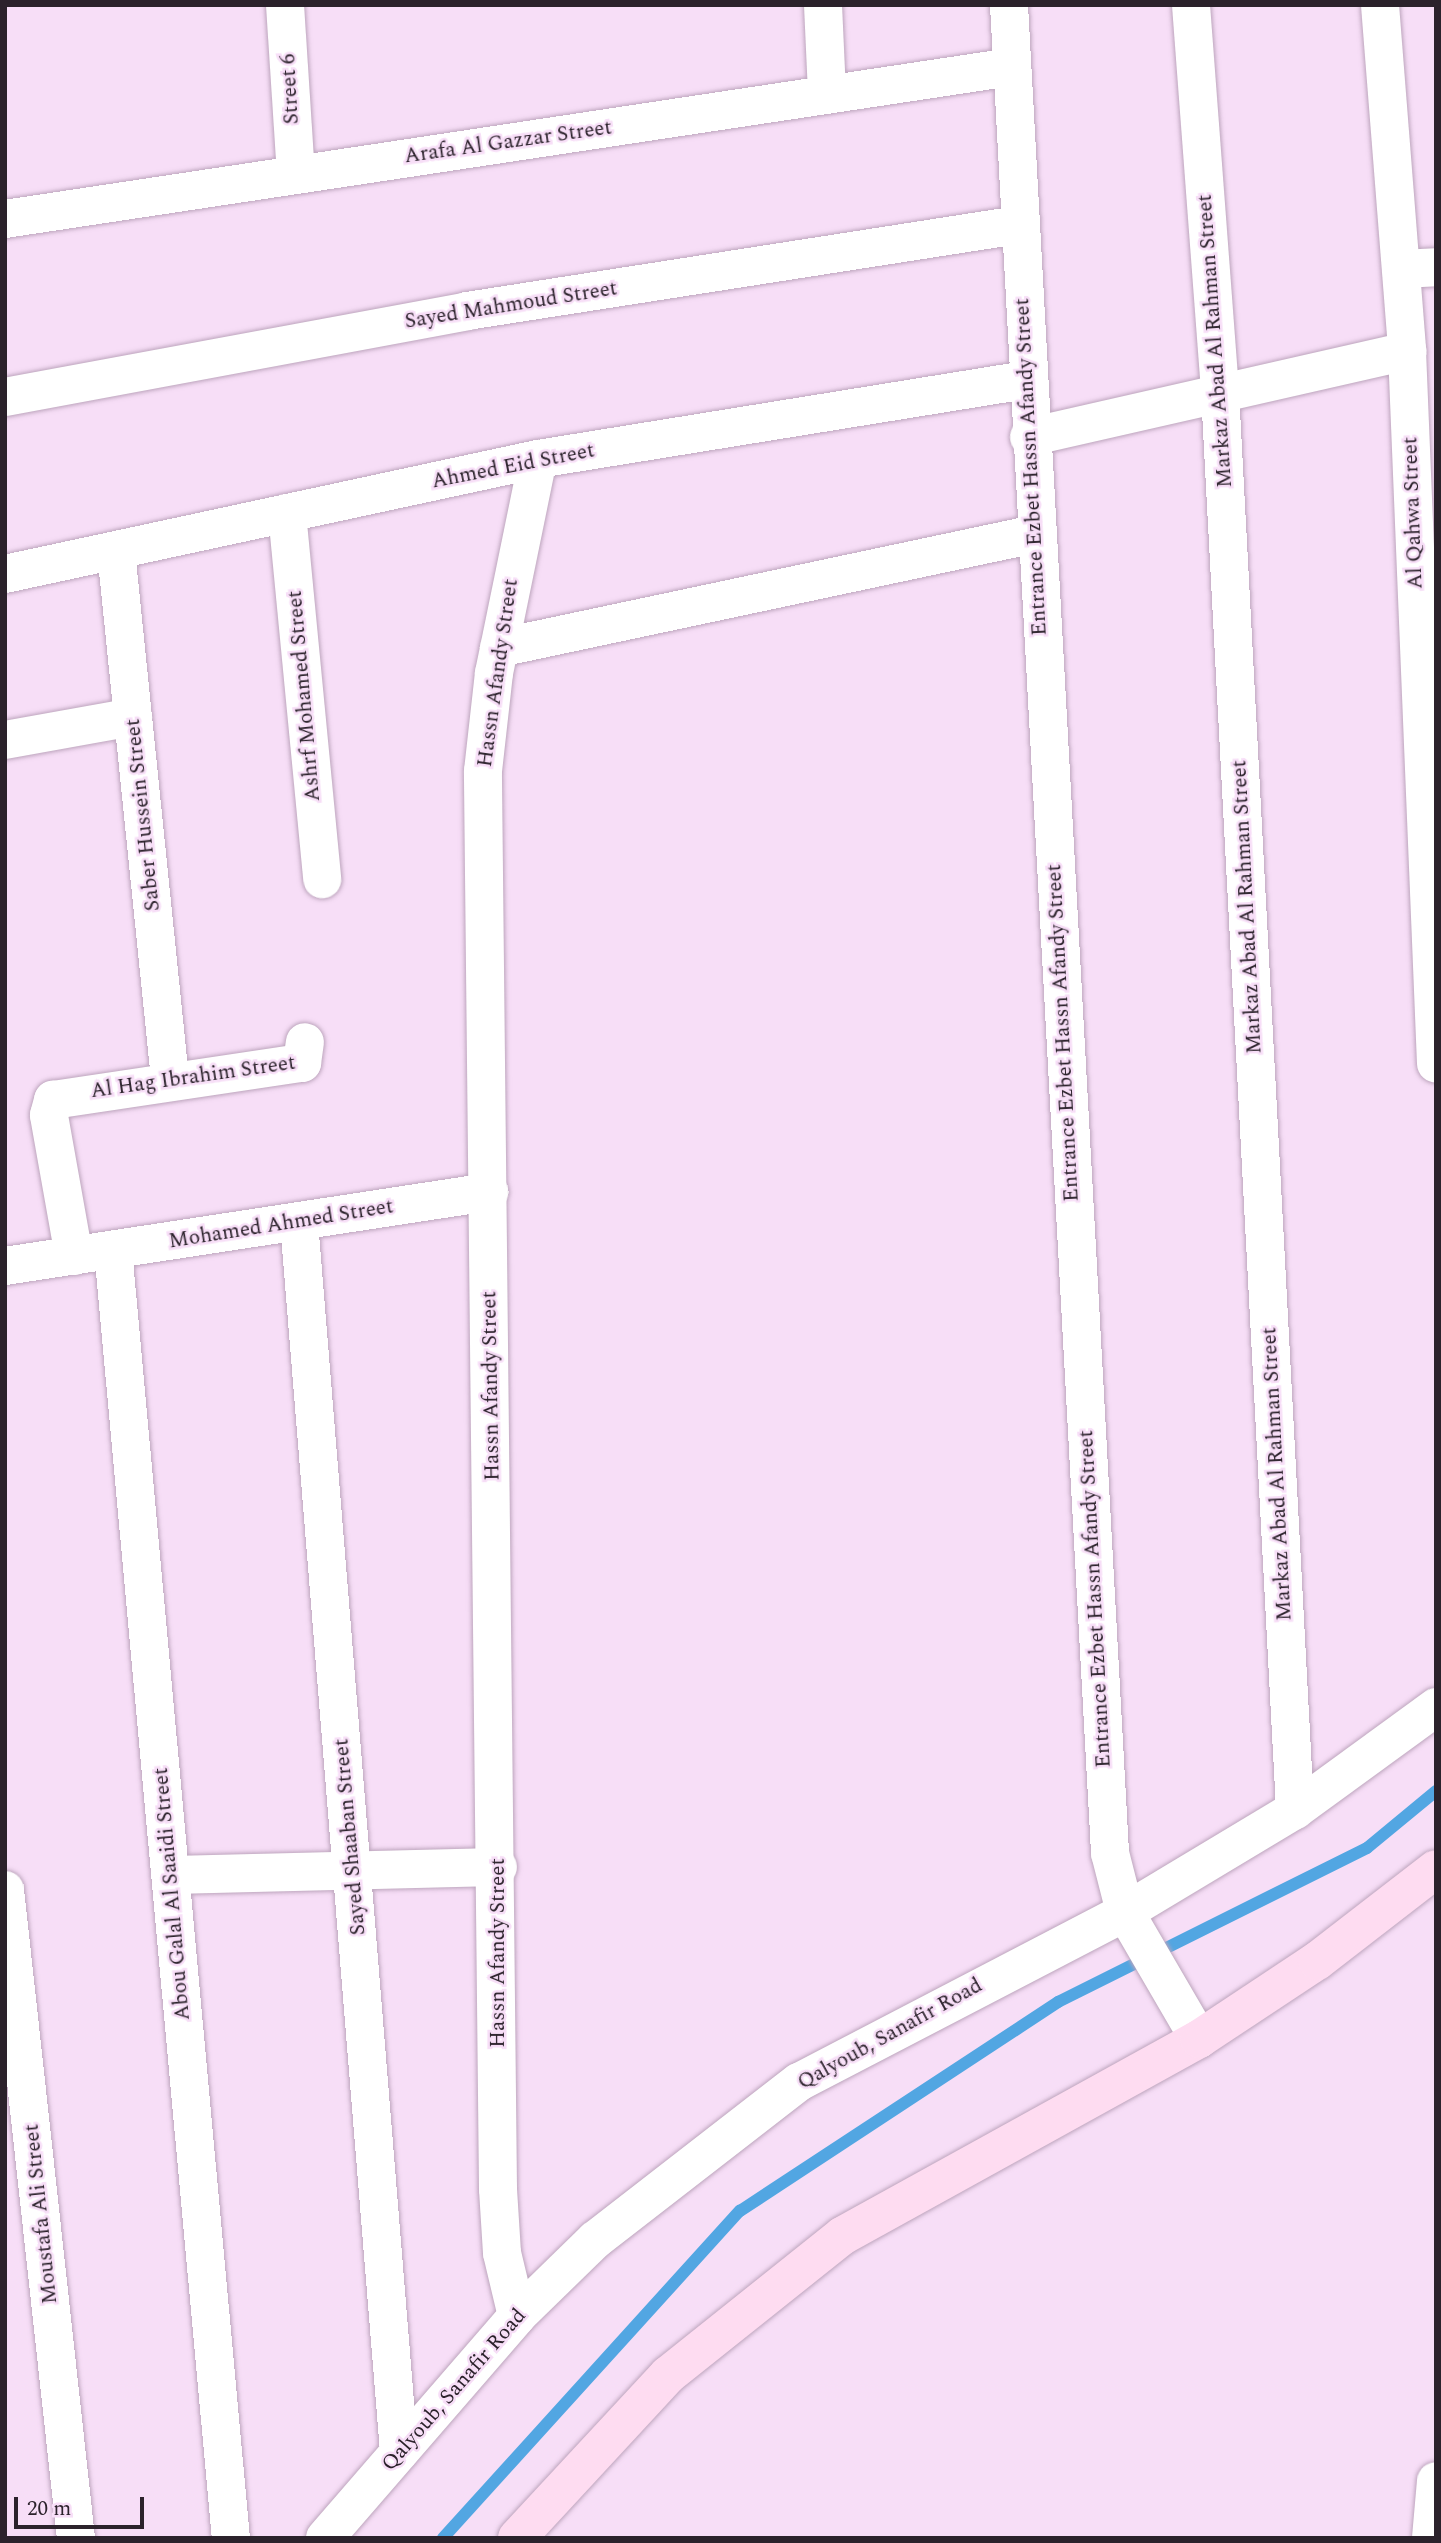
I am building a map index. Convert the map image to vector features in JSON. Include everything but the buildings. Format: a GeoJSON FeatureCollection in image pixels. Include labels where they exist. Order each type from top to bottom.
{"type":"FeatureCollection","features":[{"type":"Feature","properties":{"kind":"street","name":"Street 6"},"geometry":{"type":"LineString","coordinates":[[285,5],[296,173]]}},
{"type":"Feature","properties":{"kind":"street"},"geometry":{"type":"LineString","coordinates":[[823,5],[827,94]]}},
{"type":"Feature","properties":{"kind":"street","name":"Entrance Ezbet Hassn Afandy Street"},"geometry":{"type":"LineString","coordinates":[[1009,5],[1029,437],[1110,1853],[1125,1912],[1199,2039]]}},
{"type":"Feature","properties":{"kind":"street","name":"Markaz Abad Al Rahman Street"},"geometry":{"type":"LineString","coordinates":[[1191,5],[1220,392],[1295,1810]]}},
{"type":"Feature","properties":{"kind":"street","name":"Al Qahwa Street"},"geometry":{"type":"LineString","coordinates":[[1380,5],[1418,268],[1407,351],[1436,1063]]}},
{"type":"Feature","properties":{"kind":"street","name":"Arafa Al Gazzar Street"},"geometry":{"type":"LineString","coordinates":[[5,219],[1011,67]]}},
{"type":"Feature","properties":{"kind":"street","name":"Sayed Mahmoud Street"},"geometry":{"type":"LineString","coordinates":[[5,397],[467,311],[1018,225]]}},
{"type":"Feature","properties":{"kind":"street"},"geometry":{"type":"LineString","coordinates":[[1029,437],[1407,351]]}},
{"type":"Feature","properties":{"kind":"street","name":"Ahmed Eid Street"},"geometry":{"type":"LineString","coordinates":[[5,575],[538,459],[1026,380]]}},
{"type":"Feature","properties":{"kind":"street","name":"Hassn Afandy Street"},"geometry":{"type":"LineString","coordinates":[[517,2316],[499,2210],[498,1867],[483,771],[499,648],[538,459]]}},
{"type":"Feature","properties":{"kind":"street","name":"Ashrf Mohamed Street"},"geometry":{"type":"LineString","coordinates":[[287,513],[322,878]]}},
{"type":"Feature","properties":{"kind":"street"},"geometry":{"type":"LineString","coordinates":[[499,648],[1035,534]]}},
{"type":"Feature","properties":{"kind":"street","name":"Saber Hussein Street"},"geometry":{"type":"LineString","coordinates":[[116,551],[170,1079]]}},
{"type":"Feature","properties":{"kind":"street"},"geometry":{"type":"LineString","coordinates":[[5,740],[133,717]]}},
{"type":"Feature","properties":{"kind":"street","name":"Al Hag Ibrahim Street"},"geometry":{"type":"LineString","coordinates":[[74,1256],[49,1115],[62,1096],[170,1079],[302,1063],[305,1042]]}},
{"type":"Feature","properties":{"kind":"street","name":"Mohamed Ahmed Street"},"geometry":{"type":"LineString","coordinates":[[5,1266],[489,1192]]}},
{"type":"Feature","properties":{"kind":"street","name":"Sayed Shaaban Street"},"geometry":{"type":"LineString","coordinates":[[299,1222],[399,2452]]}},
{"type":"Feature","properties":{"kind":"street","name":"Abou Galal Al Saaidi Street"},"geometry":{"type":"LineString","coordinates":[[113,1250],[231,2538]]}},
{"type":"Feature","properties":{"kind":"street","name":"Qalyoub, Sanafir Road"},"geometry":{"type":"LineString","coordinates":[[325,2538],[517,2316],[595,2240],[799,2082],[1125,1912],[1295,1810],[1436,1707]]}},
{"type":"Feature","properties":{"kind":"street"},"geometry":{"type":"LineString","coordinates":[[171,1875],[498,1867]]}},
{"type":"Feature","properties":{"kind":"street"},"geometry":{"type":"LineString","coordinates":[[517,2538],[668,2375],[842,2236],[1199,2039],[1317,1961],[1436,1869]]}},
{"type":"Feature","properties":{"kind":"street","name":"Moustafa Ali Street"},"geometry":{"type":"LineString","coordinates":[[5,1890],[76,2538]]}},
{"type":"Feature","properties":{"kind":"street"},"geometry":{"type":"LineString","coordinates":[[1431,2538],[1436,2481]]}},
{"type":"Feature","properties":{"kind":"waterway"},"geometry":{"type":"LineString","coordinates":[[443,2538],[740,2211],[1058,2002],[1367,1848],[1436,1791]]}}]}
